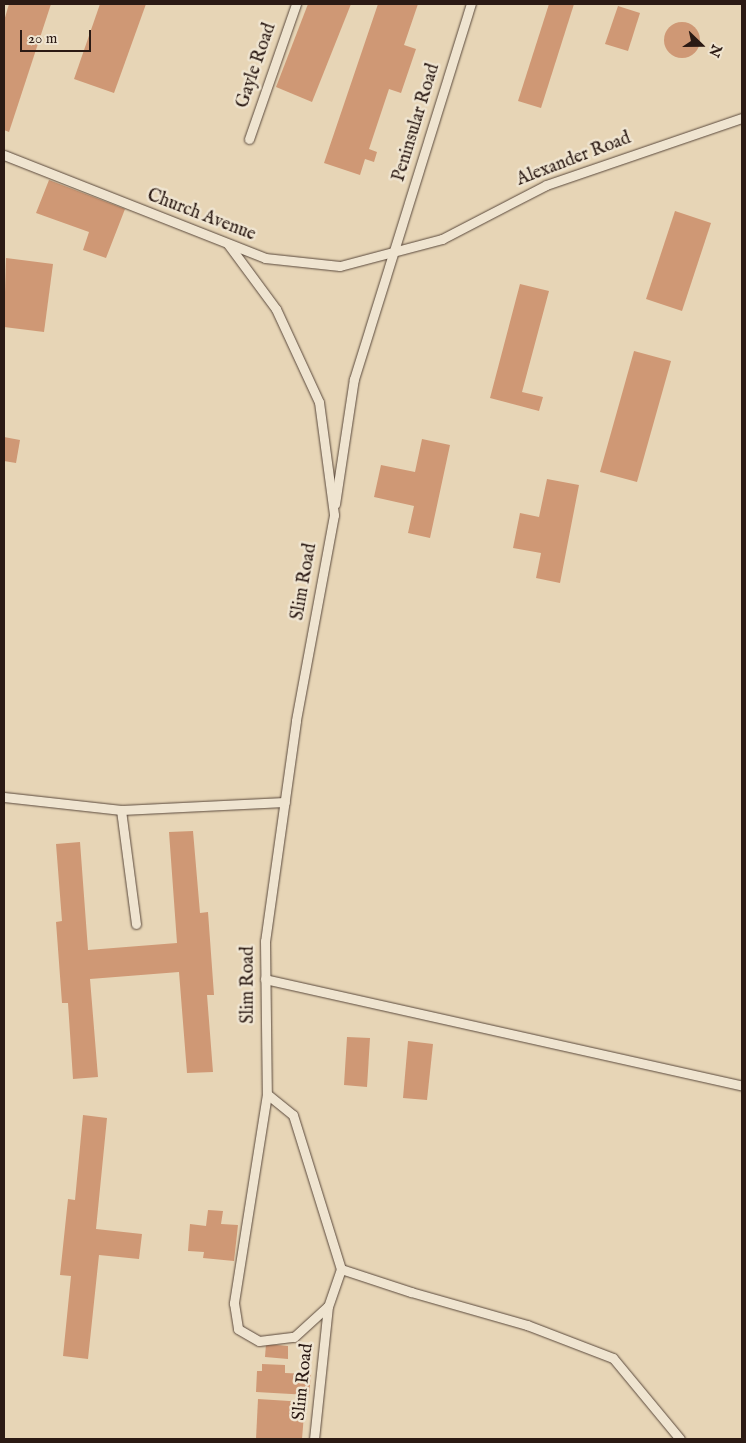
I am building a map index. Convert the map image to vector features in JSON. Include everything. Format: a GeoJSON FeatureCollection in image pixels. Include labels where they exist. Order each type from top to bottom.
{"type":"FeatureCollection","features":[{"type":"Feature","properties":{"kind":"lane","name":"Gayle Road"},"geometry":{"type":"LineString","coordinates":[[249,140],[296,4]]}},
{"type":"Feature","properties":{"kind":"lane","name":"Peninsular Road"},"geometry":{"type":"LineString","coordinates":[[394,252],[471,4]]}},
{"type":"Feature","properties":{"kind":"lane","name":"Alexander Road"},"geometry":{"type":"LineString","coordinates":[[394,252],[442,238],[546,185],[742,118]]}},
{"type":"Feature","properties":{"kind":"lane","name":"Church Avenue"},"geometry":{"type":"LineString","coordinates":[[4,155],[265,258],[340,266],[394,252]]}},
{"type":"Feature","properties":{"kind":"lane","name":"Slim Road"},"geometry":{"type":"LineString","coordinates":[[228,244],[276,309],[319,402],[334,515]]}},
{"type":"Feature","properties":{"kind":"lane","name":"Slim Road"},"geometry":{"type":"LineString","coordinates":[[328,1306],[294,1337],[259,1341],[238,1330],[234,1303],[267,1094],[265,941],[296,721],[334,515],[354,379],[394,252]]}},
{"type":"Feature","properties":{"kind":"lane"},"geometry":{"type":"LineString","coordinates":[[4,797],[121,810],[284,802]]}},
{"type":"Feature","properties":{"kind":"lane"},"geometry":{"type":"LineString","coordinates":[[121,810],[136,924]]}},
{"type":"Feature","properties":{"kind":"lane"},"geometry":{"type":"LineString","coordinates":[[265,979],[742,1086]]}},
{"type":"Feature","properties":{"kind":"lane"},"geometry":{"type":"LineString","coordinates":[[267,1094],[293,1115],[341,1269],[410,1292],[527,1325],[613,1358],[674,1435],[680,1439]]}},
{"type":"Feature","properties":{"kind":"lane","name":"Slim Road"},"geometry":{"type":"LineString","coordinates":[[314,1439],[328,1306],[341,1269]]}},
{"type":"Feature","properties":{"kind":"building"},"geometry":{"type":"Polygon","coordinates":[[[9,4],[51,4],[9,132],[4,130],[4,21],[9,4]]]}},
{"type":"Feature","properties":{"kind":"building"},"geometry":{"type":"Polygon","coordinates":[[[100,4],[146,4],[114,93],[74,79],[100,4]]]}},
{"type":"Feature","properties":{"kind":"building"},"geometry":{"type":"Polygon","coordinates":[[[308,4],[351,4],[312,102],[276,87],[308,4]]]}},
{"type":"Feature","properties":{"kind":"building"},"geometry":{"type":"Polygon","coordinates":[[[378,4],[418,4],[404,45],[416,49],[401,93],[389,89],[369,149],[377,152],[374,162],[365,159],[360,175],[324,163],[378,4]]]}},
{"type":"Feature","properties":{"kind":"building"},"geometry":{"type":"Polygon","coordinates":[[[549,4],[574,4],[541,108],[518,101],[549,4]]]}},
{"type":"Feature","properties":{"kind":"building"},"geometry":{"type":"Polygon","coordinates":[[[618,6],[640,13],[628,51],[605,44],[618,6]]]}},
{"type":"Feature","properties":{"kind":"building"},"geometry":{"type":"Polygon","coordinates":[[[682,22],[689,23],[695,27],[699,33],[699,47],[695,53],[689,57],[682,58],[675,57],[669,53],[665,47],[664,40],[665,33],[669,27],[675,23],[682,22]]]}},
{"type":"Feature","properties":{"kind":"building"},"geometry":{"type":"Polygon","coordinates":[[[49,180],[125,209],[106,258],[83,250],[89,232],[36,213],[49,180]]]}},
{"type":"Feature","properties":{"kind":"building"},"geometry":{"type":"Polygon","coordinates":[[[675,211],[711,223],[682,311],[646,299],[675,211]]]}},
{"type":"Feature","properties":{"kind":"building"},"geometry":{"type":"Polygon","coordinates":[[[6,258],[53,264],[44,332],[4,327],[6,258]]]}},
{"type":"Feature","properties":{"kind":"building"},"geometry":{"type":"Polygon","coordinates":[[[520,284],[549,291],[522,392],[543,397],[539,411],[490,398],[520,284]]]}},
{"type":"Feature","properties":{"kind":"building"},"geometry":{"type":"Polygon","coordinates":[[[634,351],[671,361],[637,482],[600,472],[634,351]]]}},
{"type":"Feature","properties":{"kind":"building"},"geometry":{"type":"Polygon","coordinates":[[[4,437],[20,440],[16,463],[4,461],[4,437]]]}},
{"type":"Feature","properties":{"kind":"building"},"geometry":{"type":"Polygon","coordinates":[[[422,439],[450,445],[430,538],[408,533],[414,506],[374,497],[381,465],[415,472],[422,439]]]}},
{"type":"Feature","properties":{"kind":"building"},"geometry":{"type":"Polygon","coordinates":[[[547,479],[579,485],[560,583],[536,578],[541,553],[513,548],[520,513],[539,517],[547,479]]]}},
{"type":"Feature","properties":{"kind":"building"},"geometry":{"type":"Polygon","coordinates":[[[193,831],[200,913],[208,912],[214,995],[207,995],[213,1072],[187,1073],[179,972],[90,979],[98,1077],[73,1079],[68,1003],[62,1003],[56,922],[62,921],[56,844],[80,842],[88,950],[177,943],[169,832],[193,831]]]}},
{"type":"Feature","properties":{"kind":"building"},"geometry":{"type":"Polygon","coordinates":[[[347,1037],[370,1038],[367,1087],[344,1085],[347,1037]]]}},
{"type":"Feature","properties":{"kind":"building"},"geometry":{"type":"Polygon","coordinates":[[[408,1041],[433,1044],[427,1100],[403,1098],[408,1041]]]}},
{"type":"Feature","properties":{"kind":"building"},"geometry":{"type":"Polygon","coordinates":[[[83,1115],[107,1118],[96,1229],[142,1234],[139,1259],[99,1255],[88,1359],[63,1356],[71,1276],[60,1275],[68,1199],[75,1200],[83,1115]]]}},
{"type":"Feature","properties":{"kind":"building"},"geometry":{"type":"Polygon","coordinates":[[[208,1210],[223,1211],[221,1224],[238,1225],[234,1261],[203,1258],[204,1252],[188,1251],[190,1224],[206,1226],[208,1210]]]}},
{"type":"Feature","properties":{"kind":"building"},"geometry":{"type":"Polygon","coordinates":[[[266,1344],[288,1346],[288,1359],[265,1357],[266,1344]]]}},
{"type":"Feature","properties":{"kind":"building"},"geometry":{"type":"Polygon","coordinates":[[[262,1364],[285,1365],[285,1373],[311,1374],[309,1395],[256,1392],[257,1371],[262,1371],[262,1364]]]}},
{"type":"Feature","properties":{"kind":"building"},"geometry":{"type":"Polygon","coordinates":[[[258,1399],[305,1402],[302,1439],[256,1439],[258,1399]]]}}]}
